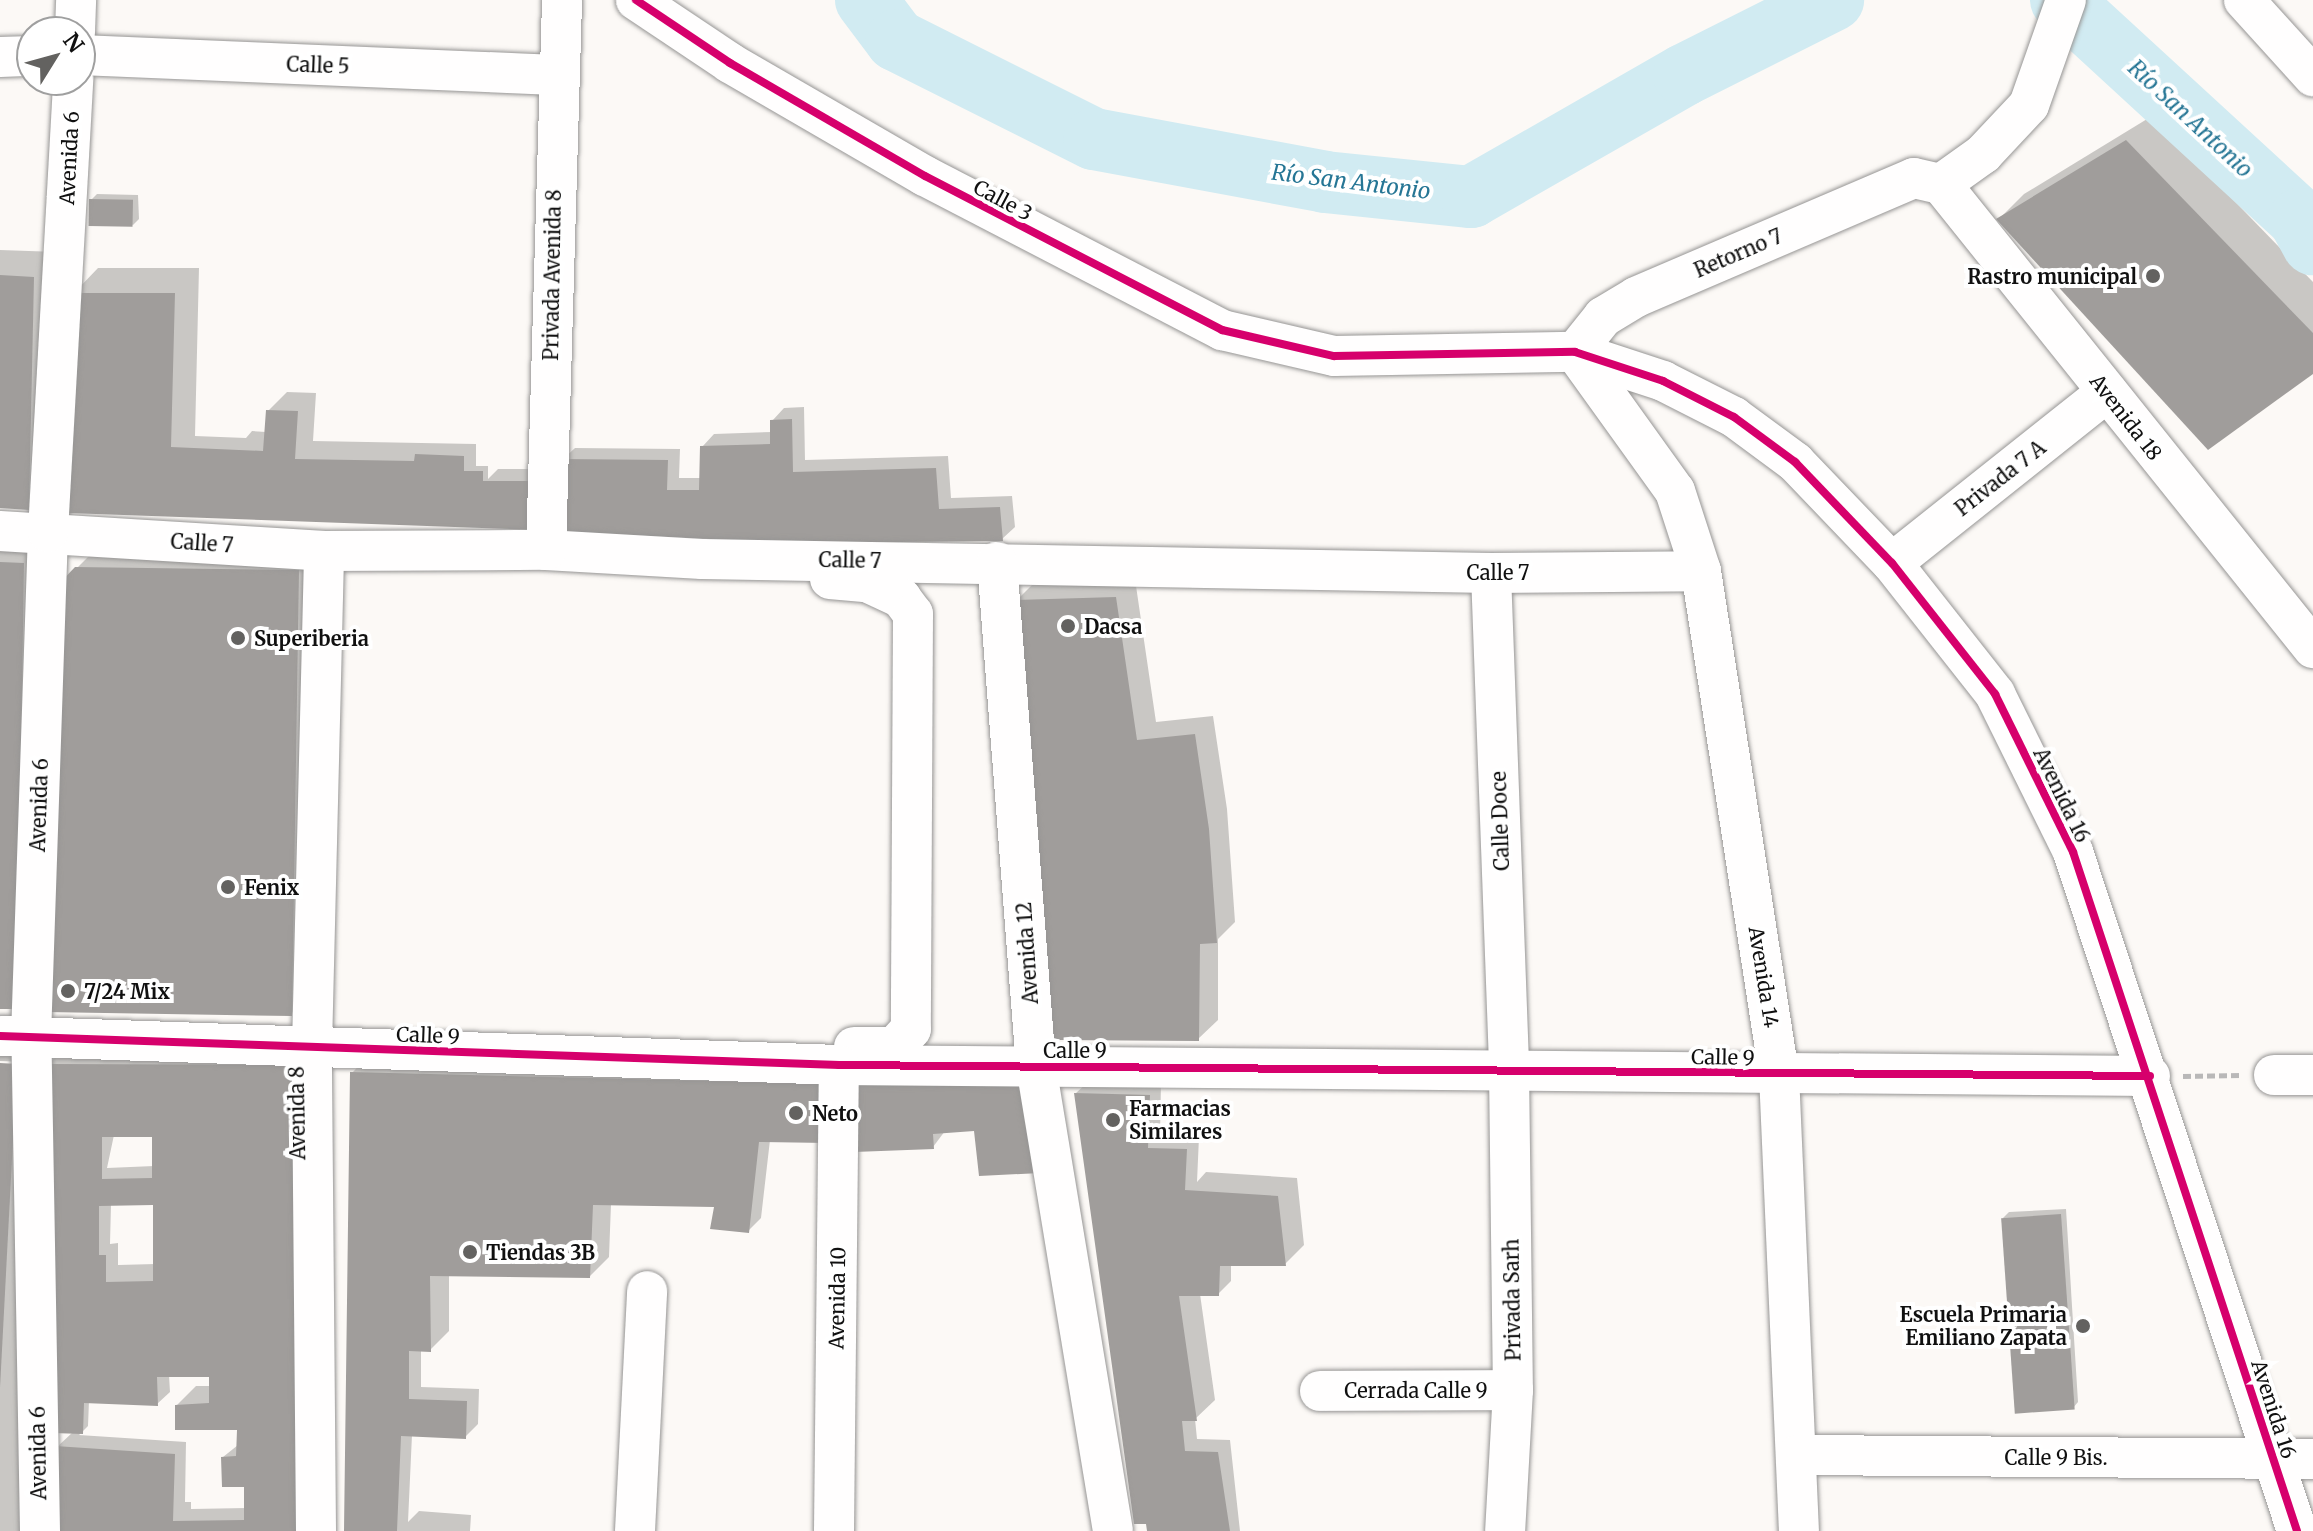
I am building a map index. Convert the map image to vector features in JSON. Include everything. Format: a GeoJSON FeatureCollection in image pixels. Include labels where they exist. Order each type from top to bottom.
{"type":"FeatureCollection","features":[{"type":"Feature","properties":{"kind":"street","name":"Privada Avenida 8"},"geometry":{"type":"LineString","coordinates":[[546,550],[556,75],[562,0]]}},
{"type":"Feature","properties":{"kind":"street","name":"Calle 3"},"geometry":{"type":"LineString","coordinates":[[636,0],[730,63],[925,176],[1222,330],[1334,356],[1575,352]]}},
{"type":"Feature","properties":{"kind":"street"},"geometry":{"type":"LineString","coordinates":[[2244,0],[2313,76]]}},
{"type":"Feature","properties":{"kind":"street"},"geometry":{"type":"LineString","coordinates":[[1941,184],[1983,154],[2029,105],[2061,16]]}},
{"type":"Feature","properties":{"kind":"street","name":"Calle 5"},"geometry":{"type":"LineString","coordinates":[[96,56],[556,75]]}},
{"type":"Feature","properties":{"kind":"street","name":"Avenida 6"},"geometry":{"type":"LineString","coordinates":[[40,1531],[15,1036],[72,96]]}},
{"type":"Feature","properties":{"kind":"street","name":"Retorno 7"},"geometry":{"type":"LineString","coordinates":[[1575,352],[1603,317],[1636,297],[1914,178],[1941,184]]}},
{"type":"Feature","properties":{"kind":"street","name":"Avenida 18"},"geometry":{"type":"LineString","coordinates":[[1941,184],[2313,648]]}},
{"type":"Feature","properties":{"kind":"street","name":"Avenida 16"},"geometry":{"type":"LineString","coordinates":[[1575,352],[1663,381],[1734,417],[1795,462],[1892,563],[1995,694],[2073,852],[2150,1076],[2297,1531]]}},
{"type":"Feature","properties":{"kind":"street"},"geometry":{"type":"LineString","coordinates":[[1575,352],[1675,491],[1701,571]]}},
{"type":"Feature","properties":{"kind":"street","name":"Privada 7 A"},"geometry":{"type":"LineString","coordinates":[[1892,563],[2107,392]]}},
{"type":"Feature","properties":{"kind":"street","name":"Calle 7"},"geometry":{"type":"LineString","coordinates":[[0,531],[324,551],[546,550],[702,559],[1491,573],[1701,571]]}},
{"type":"Feature","properties":{"kind":"street","name":"Avenida 8"},"geometry":{"type":"LineString","coordinates":[[316,1531],[312,1047],[324,551]]}},
{"type":"Feature","properties":{"kind":"street"},"geometry":{"type":"LineString","coordinates":[[702,559],[717,569],[867,582],[901,598],[913,614],[911,1029],[894,1047],[776,1046],[762,1063]]}},
{"type":"Feature","properties":{"kind":"street","name":"Avenida 12"},"geometry":{"type":"LineString","coordinates":[[997,562],[1036,1066],[1113,1531]]}},
{"type":"Feature","properties":{"kind":"street","name":"Avenida 14"},"geometry":{"type":"LineString","coordinates":[[1701,571],[1779,1074],[1799,1531]]}},
{"type":"Feature","properties":{"kind":"street","name":"Calle Doce"},"geometry":{"type":"LineString","coordinates":[[1491,573],[1509,1069]]}},
{"type":"Feature","properties":{"kind":"street","name":"Calle 9"},"geometry":{"type":"LineString","coordinates":[[15,1036],[839,1065],[2150,1076]]}},
{"type":"Feature","properties":{"kind":"street","name":"Avenida 10"},"geometry":{"type":"LineString","coordinates":[[834,1531],[839,1065]]}},
{"type":"Feature","properties":{"kind":"street","name":"Privada Sarh"},"geometry":{"type":"LineString","coordinates":[[1505,1531],[1513,1390],[1509,1069]]}},
{"type":"Feature","properties":{"kind":"street"},"geometry":{"type":"LineString","coordinates":[[2274,1075],[2313,1075]]}},
{"type":"Feature","properties":{"kind":"street"},"geometry":{"type":"LineString","coordinates":[[635,1531],[647,1291]]}},
{"type":"Feature","properties":{"kind":"street","name":"Cerrada Calle 9"},"geometry":{"type":"LineString","coordinates":[[1320,1391],[1513,1390]]}},
{"type":"Feature","properties":{"kind":"street","name":"Calle 9 Bis."},"geometry":{"type":"LineString","coordinates":[[1798,1455],[2313,1459]]}},
{"type":"Feature","properties":{"kind":"path"},"geometry":{"type":"LineString","coordinates":[[2150,1076],[2274,1075]]}},
{"type":"Feature","properties":{"kind":"building","name":"Rastro municipal"},"geometry":{"type":"Polygon","coordinates":[[[2126,140],[2313,333],[2313,374],[2208,450],[1996,219],[2126,140]]]}},
{"type":"Feature","properties":{"kind":"building"},"geometry":{"type":"Polygon","coordinates":[[[89,199],[133,200],[133,227],[89,226],[89,199]]]}},
{"type":"Feature","properties":{"kind":"building"},"geometry":{"type":"Polygon","coordinates":[[[0,275],[34,277],[29,510],[0,508],[0,275]]]}},
{"type":"Feature","properties":{"kind":"building"},"geometry":{"type":"Polygon","coordinates":[[[71,293],[175,293],[171,447],[263,451],[266,410],[298,411],[295,459],[414,461],[415,454],[464,456],[464,471],[483,471],[483,481],[535,481],[535,530],[68,513],[71,293]]]}},
{"type":"Feature","properties":{"kind":"building"},"geometry":{"type":"Polygon","coordinates":[[[792,419],[793,472],[936,468],[939,509],[1000,507],[1003,541],[796,543],[561,532],[560,459],[668,460],[667,490],[699,490],[700,446],[770,444],[770,420],[792,419]]]}},
{"type":"Feature","properties":{"kind":"building"},"geometry":{"type":"Polygon","coordinates":[[[0,562],[24,563],[17,1009],[0,1009],[0,562]]]}},
{"type":"Feature","properties":{"kind":"building"},"geometry":{"type":"Polygon","coordinates":[[[75,567],[299,570],[292,1016],[45,1012],[57,586],[75,567]]]}},
{"type":"Feature","properties":{"kind":"building"},"geometry":{"type":"Polygon","coordinates":[[[1116,597],[1137,740],[1195,734],[1209,829],[1217,943],[1200,944],[1199,1041],[1054,1040],[1015,600],[1116,597]]]}},
{"type":"Feature","properties":{"kind":"building"},"geometry":{"type":"Polygon","coordinates":[[[0,1063],[17,1064],[0,1388],[0,1063]]]}},
{"type":"Feature","properties":{"kind":"building"},"geometry":{"type":"Polygon","coordinates":[[[45,1064],[292,1065],[298,1531],[56,1531],[55,1446],[175,1454],[173,1521],[244,1520],[244,1487],[222,1487],[221,1457],[236,1456],[237,1430],[175,1430],[175,1405],[209,1403],[209,1377],[157,1377],[158,1406],[84,1403],[83,1434],[53,1433],[45,1064]],[[102,1137],[102,1179],[152,1178],[152,1137],[102,1137]],[[153,1205],[99,1206],[99,1255],[106,1255],[106,1282],[153,1281],[153,1205]]]}},
{"type":"Feature","properties":{"kind":"building"},"geometry":{"type":"Polygon","coordinates":[[[350,1072],[830,1084],[827,1143],[759,1142],[749,1233],[710,1229],[714,1207],[593,1205],[590,1278],[430,1276],[431,1352],[409,1351],[409,1399],[467,1401],[466,1439],[401,1436],[397,1531],[344,1531],[350,1072]]]}},
{"type":"Feature","properties":{"kind":"building"},"geometry":{"type":"Polygon","coordinates":[[[852,1078],[1026,1085],[1040,1173],[979,1176],[974,1131],[933,1134],[934,1149],[854,1152],[852,1078]]]}},
{"type":"Feature","properties":{"kind":"building"},"geometry":{"type":"Polygon","coordinates":[[[1074,1093],[1150,1095],[1148,1148],[1187,1149],[1185,1190],[1278,1196],[1286,1266],[1220,1266],[1219,1296],[1179,1296],[1197,1421],[1182,1421],[1185,1451],[1218,1452],[1230,1531],[1147,1531],[1146,1524],[1134,1524],[1074,1093]]]}},
{"type":"Feature","properties":{"kind":"building"},"geometry":{"type":"Polygon","coordinates":[[[2061,1214],[2075,1410],[2015,1414],[2001,1218],[2061,1214]]]}},
{"type":"Feature","properties":{"kind":"waterway","name":"Río San Antonio"},"geometry":{"type":"LineString","coordinates":[[866,0],[896,40],[1094,139],[1325,182],[1471,197],[1684,75],[1833,0]]}},
{"type":"Feature","properties":{"kind":"waterway","name":"Río San Antonio"},"geometry":{"type":"LineString","coordinates":[[2061,0],[2299,219],[2313,244]]}},
{"type":"Feature","properties":{"kind":"cycle path"},"geometry":{"type":"LineString","coordinates":[[636,0],[730,63],[925,176],[1222,330],[1334,356],[1575,352],[1663,381],[1734,417],[1795,462],[1892,563],[1995,694],[2073,852],[2297,1531]]}},
{"type":"Feature","properties":{"kind":"cycle path"},"geometry":{"type":"LineString","coordinates":[[0,1036],[839,1065],[2150,1076]]}},
{"type":"Feature","properties":{"kind":"place","name":"Rastro municipal"},"geometry":{"type":"Point","coordinates":[2153,276]}},
{"type":"Feature","properties":{"kind":"place","name":"Dacsa"},"geometry":{"type":"Point","coordinates":[1068,626]}},
{"type":"Feature","properties":{"kind":"place","name":"Superiberia"},"geometry":{"type":"Point","coordinates":[238,638]}},
{"type":"Feature","properties":{"kind":"place","name":"Fenix"},"geometry":{"type":"Point","coordinates":[228,887]}},
{"type":"Feature","properties":{"kind":"place","name":"7/24 Mix"},"geometry":{"type":"Point","coordinates":[68,991]}},
{"type":"Feature","properties":{"kind":"place","name":"Neto"},"geometry":{"type":"Point","coordinates":[796,1113]}},
{"type":"Feature","properties":{"kind":"place","name":"Farmacias Similares"},"geometry":{"type":"Point","coordinates":[1113,1120]}},
{"type":"Feature","properties":{"kind":"place","name":"Tiendas 3B"},"geometry":{"type":"Point","coordinates":[470,1252]}},
{"type":"Feature","properties":{"kind":"place","name":"Escuela Primaria Emiliano Zapata"},"geometry":{"type":"Point","coordinates":[2083,1326]}}]}
